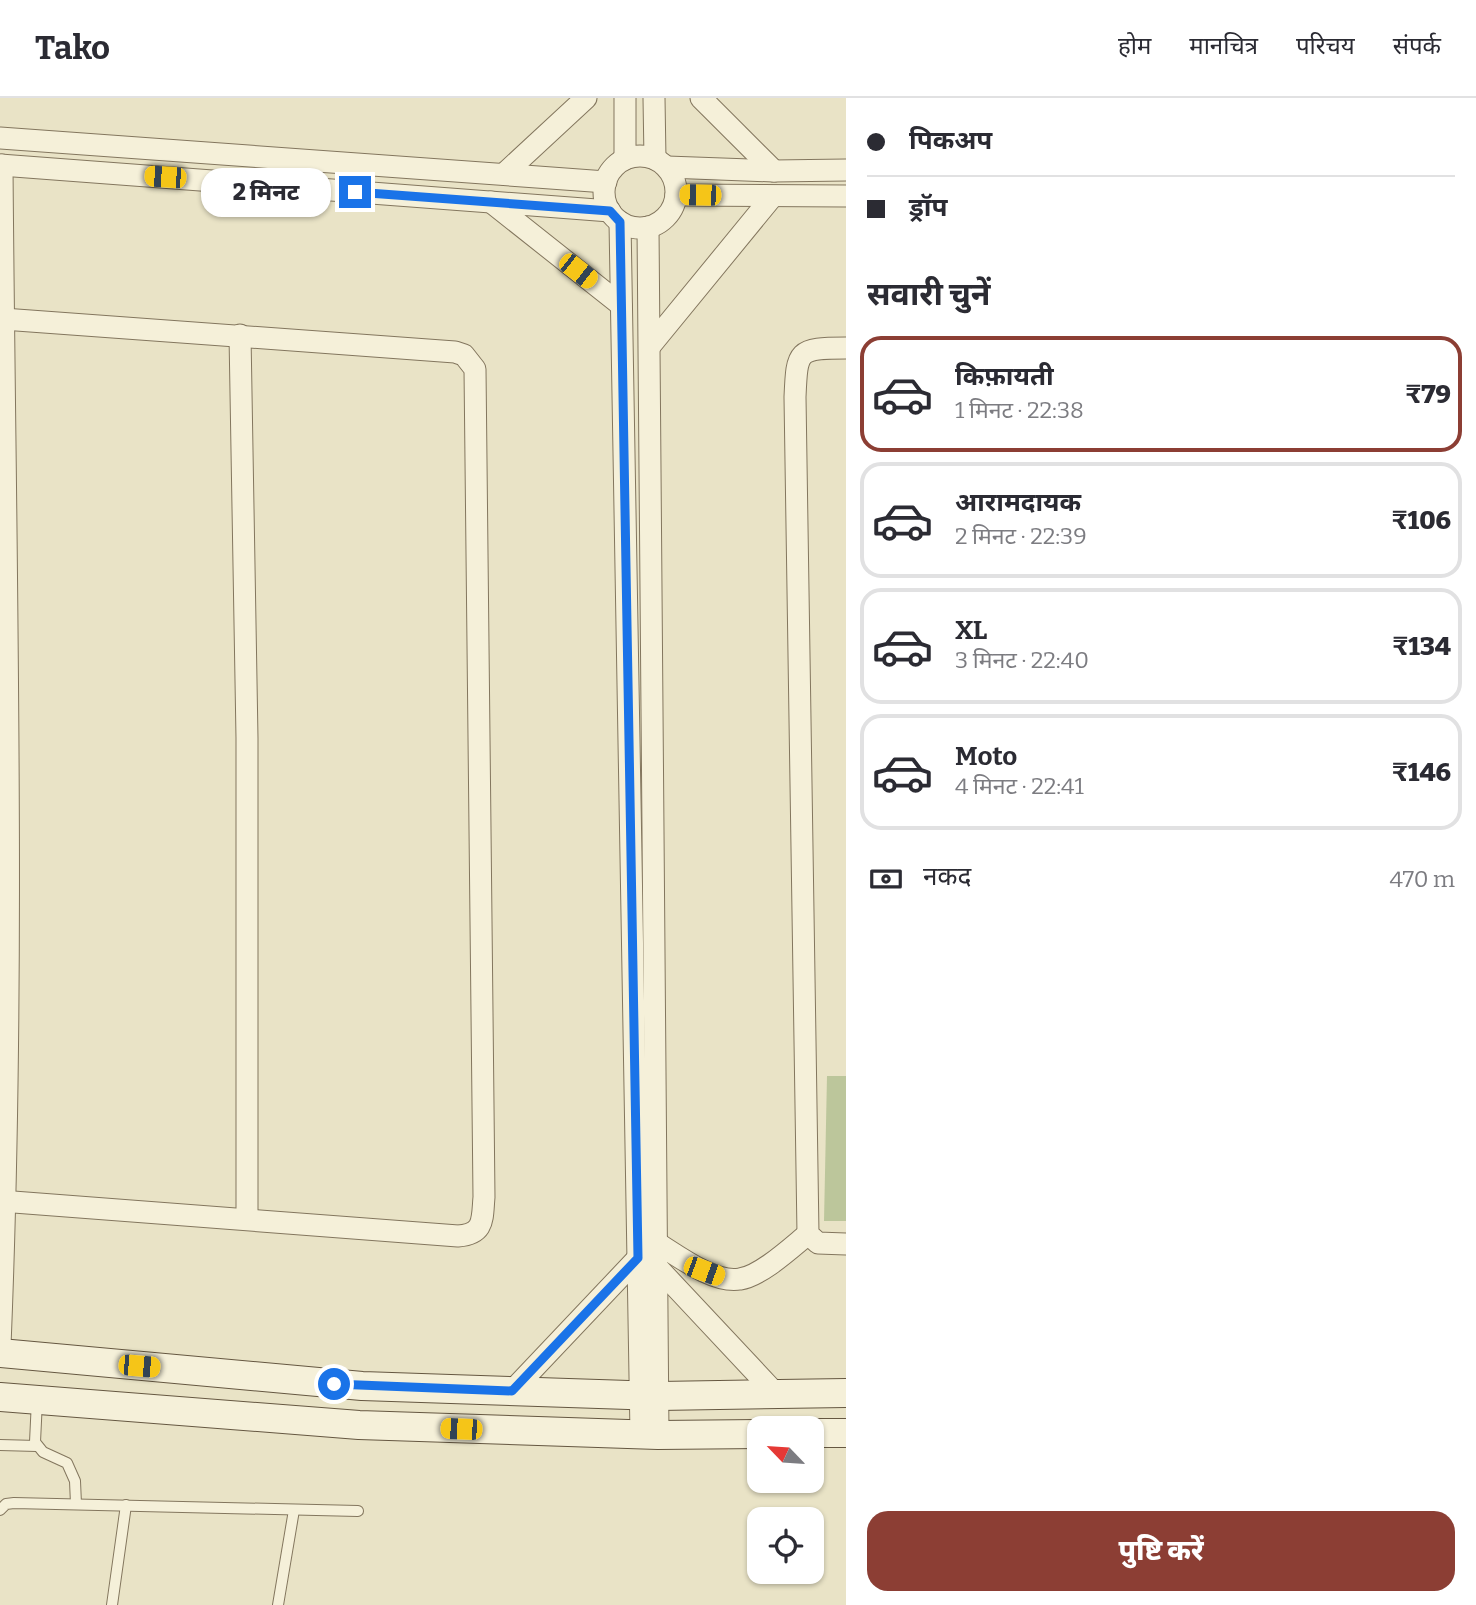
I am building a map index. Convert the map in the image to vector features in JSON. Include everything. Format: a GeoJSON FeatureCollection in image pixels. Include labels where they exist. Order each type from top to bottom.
{"type":"FeatureCollection","features":[{"type":"Feature","properties":{"kind":"street"},"geometry":{"type":"LineString","coordinates":[[503,174],[586,98]]}},
{"type":"Feature","properties":{"kind":"street"},"geometry":{"type":"LineString","coordinates":[[625,98],[625,159]]}},
{"type":"Feature","properties":{"kind":"street"},"geometry":{"type":"LineString","coordinates":[[0,1346],[4,957],[1,165],[491,202],[615,216],[633,228],[648,227],[662,221],[672,209],[676,195],[675,180],[661,163],[654,98]]}},
{"type":"Feature","properties":{"kind":"street"},"geometry":{"type":"LineString","coordinates":[[701,98],[774,171]]}},
{"type":"Feature","properties":{"kind":"street"},"geometry":{"type":"LineString","coordinates":[[0,138],[606,182]]}},
{"type":"Feature","properties":{"kind":"street"},"geometry":{"type":"LineString","coordinates":[[650,1395],[638,1258],[621,305],[615,216],[605,197],[606,182],[613,168],[625,159],[640,156],[661,163],[774,171],[846,170]]}},
{"type":"Feature","properties":{"kind":"street"},"geometry":{"type":"LineString","coordinates":[[676,195],[846,196]]}},
{"type":"Feature","properties":{"kind":"street"},"geometry":{"type":"LineString","coordinates":[[650,346],[772,197]]}},
{"type":"Feature","properties":{"kind":"street"},"geometry":{"type":"LineString","coordinates":[[491,202],[621,305]]}},
{"type":"Feature","properties":{"kind":"street"},"geometry":{"type":"LineString","coordinates":[[648,227],[657,1243],[650,1434]]}},
{"type":"Feature","properties":{"kind":"street"},"geometry":{"type":"LineString","coordinates":[[3,319],[455,352],[464,355],[475,369],[485,1197],[481,1223],[470,1235],[458,1236],[3,1201]]}},
{"type":"Feature","properties":{"kind":"street"},"geometry":{"type":"LineString","coordinates":[[240,335],[247,738],[247,1218]]}},
{"type":"Feature","properties":{"kind":"street"},"geometry":{"type":"LineString","coordinates":[[846,348],[803,353],[797,359],[795,387],[808,1234],[818,1243],[846,1244]]}},
{"type":"Feature","properties":{"kind":"street"},"geometry":{"type":"LineString","coordinates":[[657,1243],[704,1271],[724,1278],[741,1279],[765,1267],[808,1234]]}},
{"type":"Feature","properties":{"kind":"street"},"geometry":{"type":"LineString","coordinates":[[512,1391],[638,1258]]}},
{"type":"Feature","properties":{"kind":"street"},"geometry":{"type":"LineString","coordinates":[[657,1267],[776,1394]]}},
{"type":"Feature","properties":{"kind":"street"},"geometry":{"type":"LineString","coordinates":[[0,1353],[362,1386],[650,1395],[846,1393]]}},
{"type":"Feature","properties":{"kind":"street"},"geometry":{"type":"LineString","coordinates":[[0,1397],[359,1426],[747,1434]]}},
{"type":"Feature","properties":{"kind":"street"},"geometry":{"type":"LineString","coordinates":[[824,1433],[846,1433]]}},
{"type":"Feature","properties":{"kind":"lane"},"geometry":{"type":"LineString","coordinates":[[37,1400],[37,1446]]}},
{"type":"Feature","properties":{"kind":"lane"},"geometry":{"type":"LineString","coordinates":[[0,1444],[37,1446],[43,1452],[67,1463],[75,1481],[76,1504]]}},
{"type":"Feature","properties":{"kind":"lane"},"geometry":{"type":"LineString","coordinates":[[0,1510],[6,1504],[13,1503],[358,1511]]}},
{"type":"Feature","properties":{"kind":"lane"},"geometry":{"type":"LineString","coordinates":[[112,1605],[126,1506]]}},
{"type":"Feature","properties":{"kind":"lane"},"geometry":{"type":"LineString","coordinates":[[278,1605],[294,1510]]}},
{"type":"Feature","properties":{"kind":"green space"},"geometry":{"type":"Polygon","coordinates":[[[827,1076],[846,1076],[846,1221],[824,1221],[827,1076]]]}},
{"type":"Feature","properties":{"kind":"route"},"geometry":{"type":"LineString","coordinates":[[334,1384],[512,1391],[638,1258],[620,222],[610,211],[355,192]]}}]}
